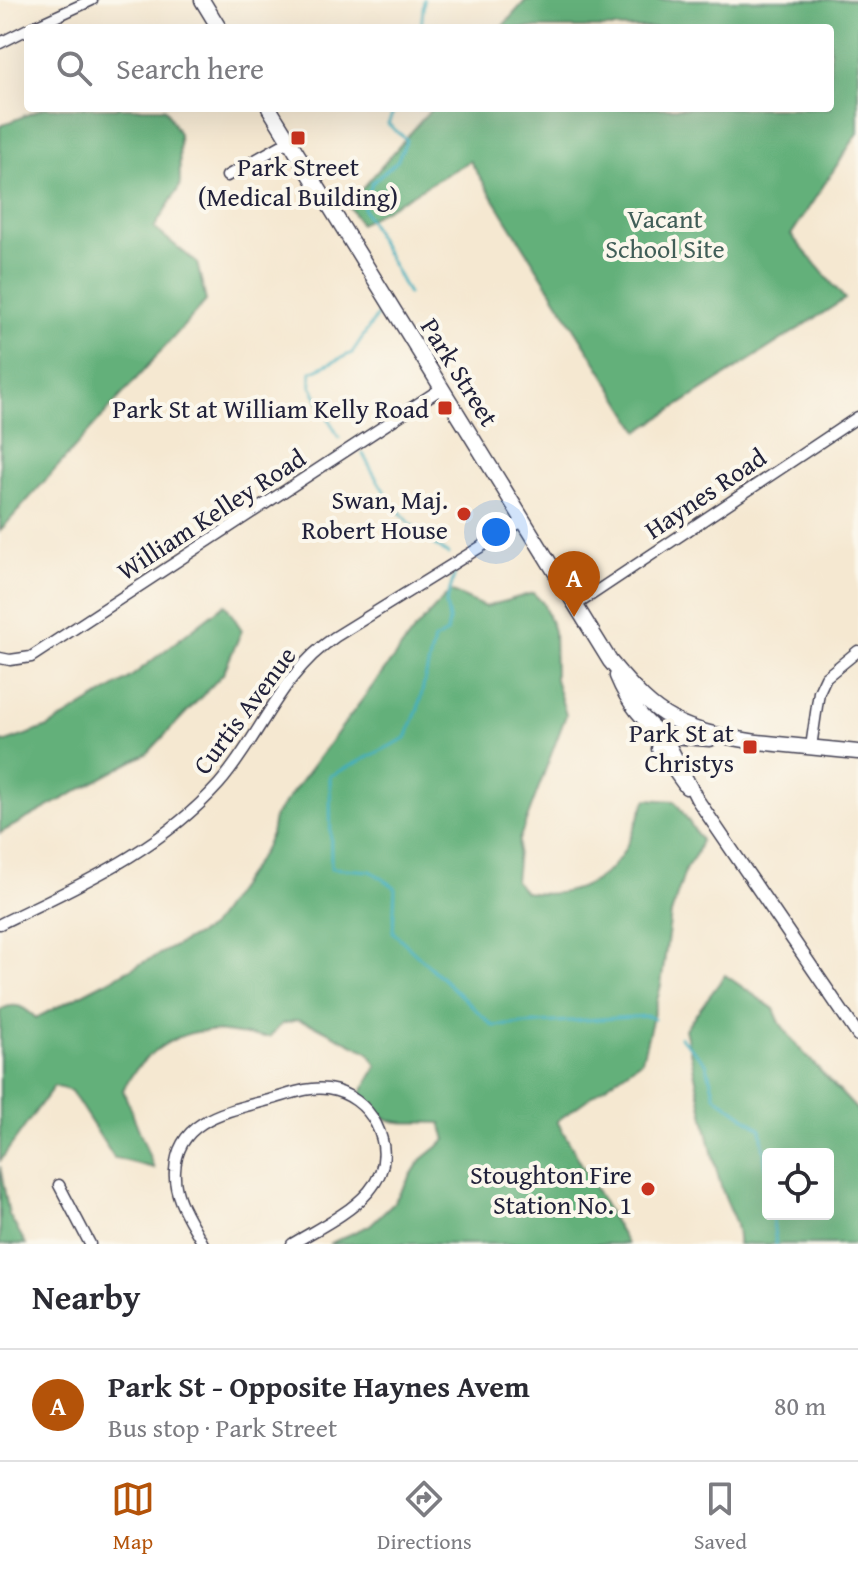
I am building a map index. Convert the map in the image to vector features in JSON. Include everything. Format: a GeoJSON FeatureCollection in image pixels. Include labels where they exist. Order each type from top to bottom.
{"type":"FeatureCollection","features":[{"type":"Feature","properties":{"kind":"main road"},"geometry":{"type":"LineString","coordinates":[[202,0],[217,24]]}},
{"type":"Feature","properties":{"kind":"main road","name":"Park Street"},"geometry":{"type":"LineString","coordinates":[[271,112],[610,661],[625,695],[647,726],[670,741],[756,742],[858,752]]}},
{"type":"Feature","properties":{"kind":"main road","name":"Park Street"},"geometry":{"type":"LineString","coordinates":[[610,661],[633,689],[667,718],[716,735],[756,742]]}},
{"type":"Feature","properties":{"kind":"main road"},"geometry":{"type":"LineString","coordinates":[[667,718],[670,741]]}},
{"type":"Feature","properties":{"kind":"main road","name":"Park Street"},"geometry":{"type":"LineString","coordinates":[[670,741],[696,739]]}},
{"type":"Feature","properties":{"kind":"street"},"geometry":{"type":"LineString","coordinates":[[41,24],[92,0]]}},
{"type":"Feature","properties":{"kind":"street"},"geometry":{"type":"LineString","coordinates":[[0,43],[24,32]]}},
{"type":"Feature","properties":{"kind":"street"},"geometry":{"type":"LineString","coordinates":[[227,176],[289,141]]}},
{"type":"Feature","properties":{"kind":"street","name":"William Kelley Road"},"geometry":{"type":"LineString","coordinates":[[0,658],[24,659],[51,645],[442,388]]}},
{"type":"Feature","properties":{"kind":"street","name":"Haynes Road"},"geometry":{"type":"LineString","coordinates":[[576,605],[858,417]]}},
{"type":"Feature","properties":{"kind":"street","name":"Curtis Avenue"},"geometry":{"type":"LineString","coordinates":[[0,924],[118,865],[163,836],[224,777],[278,695],[310,656],[348,629],[524,520]]}},
{"type":"Feature","properties":{"kind":"street"},"geometry":{"type":"LineString","coordinates":[[811,747],[819,692],[826,677],[858,651]]}},
{"type":"Feature","properties":{"kind":"street"},"geometry":{"type":"LineString","coordinates":[[697,799],[667,766],[658,749],[670,741],[697,799],[858,1035]]}},
{"type":"Feature","properties":{"kind":"street"},"geometry":{"type":"LineString","coordinates":[[203,1244],[181,1203],[175,1182],[176,1161],[190,1132],[216,1114],[306,1090],[333,1090],[358,1102],[376,1123],[383,1150],[380,1171],[374,1187],[359,1203],[292,1244]]}},
{"type":"Feature","properties":{"kind":"street"},"geometry":{"type":"LineString","coordinates":[[59,1185],[90,1244]]}},
{"type":"Feature","properties":{"kind":"green space","name":"Vacant School Site"},"geometry":{"type":"Polygon","coordinates":[[[526,0],[858,0],[858,133],[791,235],[845,299],[639,431],[470,161],[360,224],[348,205],[429,112],[834,112],[834,24],[505,24],[526,0]]]}},
{"type":"Feature","properties":{"kind":"green space"},"geometry":{"type":"Polygon","coordinates":[[[33,112],[167,112],[179,134],[180,186],[154,228],[197,263],[206,301],[0,531],[0,126],[33,112]]]}},
{"type":"Feature","properties":{"kind":"green space"},"geometry":{"type":"Polygon","coordinates":[[[450,591],[485,607],[533,593],[543,603],[554,631],[555,679],[566,715],[519,840],[515,881],[525,892],[566,892],[601,876],[620,857],[647,799],[675,801],[701,840],[686,868],[671,914],[661,985],[642,1060],[557,1121],[627,1244],[329,1244],[370,1225],[394,1202],[420,1161],[446,1140],[441,1123],[396,1122],[380,1115],[360,1095],[377,1066],[368,1052],[297,1020],[282,1024],[269,1037],[213,1031],[186,1035],[172,1040],[149,1056],[123,1090],[154,1168],[114,1158],[71,1091],[54,1086],[0,1161],[0,1010],[20,1006],[36,1018],[210,928],[263,852],[274,817],[414,631],[450,591]]]}},
{"type":"Feature","properties":{"kind":"green space"},"geometry":{"type":"Polygon","coordinates":[[[225,604],[242,630],[223,674],[148,753],[0,833],[0,741],[6,742],[48,727],[128,679],[225,604]]]}},
{"type":"Feature","properties":{"kind":"green space"},"geometry":{"type":"Polygon","coordinates":[[[725,975],[774,1009],[780,1023],[799,1048],[858,1111],[858,1244],[738,1244],[737,1229],[723,1193],[685,1029],[725,975]]]}},
{"type":"Feature","properties":{"kind":"green space"},"geometry":{"type":"Polygon","coordinates":[[[0,1166],[9,1215],[26,1244],[0,1244],[0,1166]]]}},
{"type":"Feature","properties":{"kind":"waterway"},"geometry":{"type":"LineString","coordinates":[[421,24],[424,0]]}},
{"type":"Feature","properties":{"kind":"waterway"},"geometry":{"type":"LineString","coordinates":[[393,112],[388,124],[407,140],[397,161],[372,183],[363,209],[408,294]]}},
{"type":"Feature","properties":{"kind":"waterway"},"geometry":{"type":"LineString","coordinates":[[339,438],[311,386],[311,372],[352,353],[378,314]]}},
{"type":"Feature","properties":{"kind":"waterway"},"geometry":{"type":"LineString","coordinates":[[363,454],[408,522],[448,554]]}},
{"type":"Feature","properties":{"kind":"waterway"},"geometry":{"type":"LineString","coordinates":[[456,570],[446,603],[449,620],[447,633],[434,640],[418,709],[406,738],[330,776],[331,868],[371,871],[395,887],[393,932],[493,1026],[648,1016],[654,1019]]}},
{"type":"Feature","properties":{"kind":"waterway"},"geometry":{"type":"LineString","coordinates":[[680,1037],[706,1063],[715,1096],[761,1129],[763,1148]]}},
{"type":"Feature","properties":{"kind":"waterway"},"geometry":{"type":"LineString","coordinates":[[773,1220],[776,1244]]}},
{"type":"Feature","properties":{"kind":"place","name":"Park Street (Medical Building)"},"geometry":{"type":"Point","coordinates":[298,138]}},
{"type":"Feature","properties":{"kind":"place","name":"Park St at William Kelly Road"},"geometry":{"type":"Point","coordinates":[445,408]}},
{"type":"Feature","properties":{"kind":"place","name":"Swan, Maj. Robert House"},"geometry":{"type":"Point","coordinates":[464,514]}},
{"type":"Feature","properties":{"kind":"place","name":"Park St - Opposite Haynes Avem"},"geometry":{"type":"Point","coordinates":[574,617]}},
{"type":"Feature","properties":{"kind":"place","name":"Park St at Christys"},"geometry":{"type":"Point","coordinates":[750,747]}},
{"type":"Feature","properties":{"kind":"place","name":"Stoughton Fire Station No. 1"},"geometry":{"type":"Point","coordinates":[648,1189]}}]}
